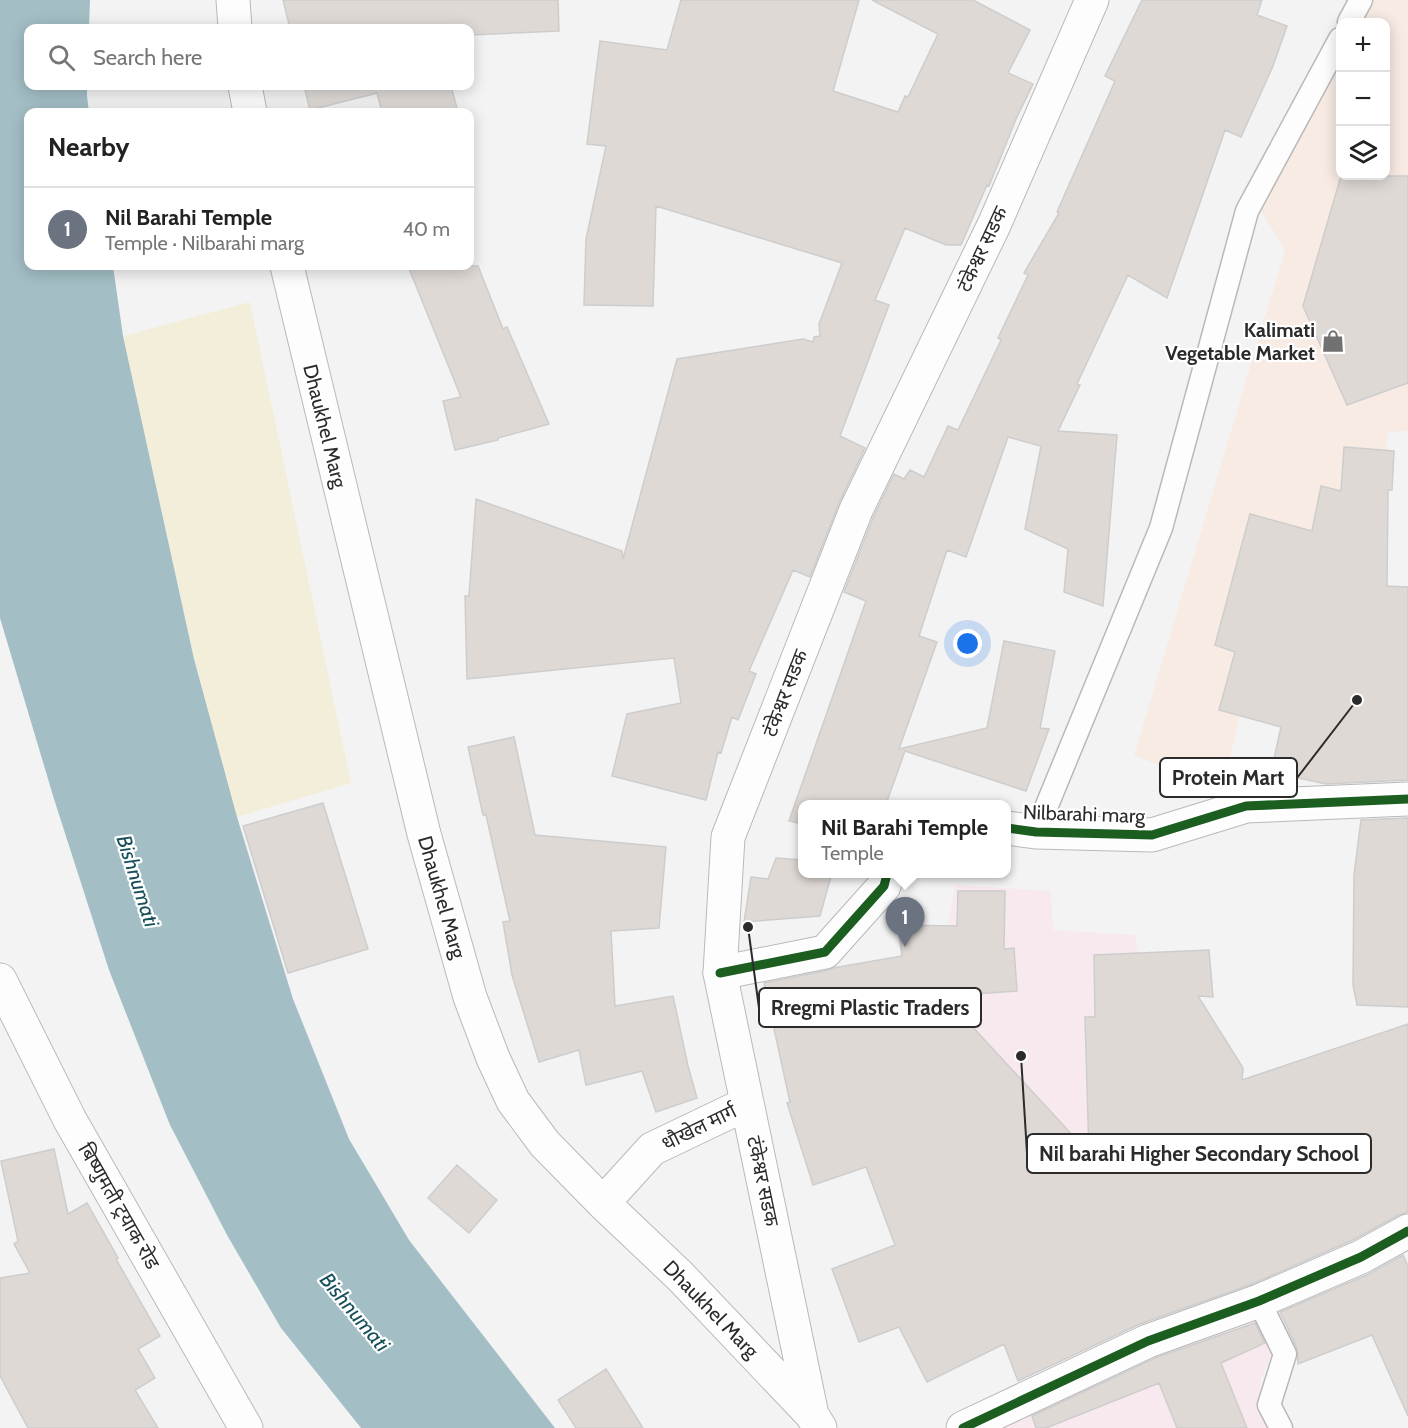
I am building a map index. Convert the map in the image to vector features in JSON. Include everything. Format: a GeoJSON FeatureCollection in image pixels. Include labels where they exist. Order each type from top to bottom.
{"type":"FeatureCollection","features":[{"type":"Feature","properties":{"kind":"main road"},"geometry":{"type":"LineString","coordinates":[[233,0],[235,24]]}},
{"type":"Feature","properties":{"kind":"main road","name":"टंकेश्वर सडक"},"geometry":{"type":"LineString","coordinates":[[816,1422],[746,1104],[720,973],[728,837],[856,510],[994,225],[1092,0]]}},
{"type":"Feature","properties":{"kind":"main road"},"geometry":{"type":"LineString","coordinates":[[246,90],[249,108]]}},
{"type":"Feature","properties":{"kind":"main road","name":"Dhaukhel Marg"},"geometry":{"type":"LineString","coordinates":[[287,270],[424,834],[470,997],[513,1101],[545,1144],[680,1276],[816,1422]]}},
{"type":"Feature","properties":{"kind":"main road","name":"Nilbarahi marg"},"geometry":{"type":"LineString","coordinates":[[1021,830],[1152,835],[1246,806],[1408,799]]}},
{"type":"Feature","properties":{"kind":"main road"},"geometry":{"type":"LineString","coordinates":[[720,973],[825,952],[885,886],[886,878]]}},
{"type":"Feature","properties":{"kind":"main road","name":"बिष्णुमती ट्रयाक रोड"},"geometry":{"type":"LineString","coordinates":[[0,980],[70,1120],[246,1428]]}},
{"type":"Feature","properties":{"kind":"main road","name":"धौखेल मार्ग"},"geometry":{"type":"LineString","coordinates":[[603,1203],[652,1149],[746,1104]]}},
{"type":"Feature","properties":{"kind":"main road"},"geometry":{"type":"LineString","coordinates":[[963,1428],[1149,1341],[1259,1300],[1361,1257],[1408,1231]]}},
{"type":"Feature","properties":{"kind":"lane"},"geometry":{"type":"LineString","coordinates":[[1351,18],[1362,0]]}},
{"type":"Feature","properties":{"kind":"lane"},"geometry":{"type":"LineString","coordinates":[[1021,830],[1161,528],[1248,211],[1336,48]]}},
{"type":"Feature","properties":{"kind":"lane"},"geometry":{"type":"LineString","coordinates":[[1259,1300],[1285,1354],[1269,1405],[1281,1428]]}},
{"type":"Feature","properties":{"kind":"shaded area","name":"Kalimati Vegetable Market"},"geometry":{"type":"Polygon","coordinates":[[[1345,0],[1408,0],[1408,431],[1388,432],[1368,593],[1270,584],[1223,788],[1134,756],[1285,250],[1257,204],[1336,22],[1336,180],[1390,180],[1390,18],[1337,18],[1345,0]]]}},
{"type":"Feature","properties":{"kind":"shaded area"},"geometry":{"type":"Polygon","coordinates":[[[955,885],[1051,891],[1053,930],[1135,935],[1155,1040],[1161,1110],[1082,1159],[867,1032],[940,973],[955,885]]]}},
{"type":"Feature","properties":{"kind":"shaded area"},"geometry":{"type":"Polygon","coordinates":[[[1256,1304],[1276,1345],[1260,1381],[1267,1428],[967,1428],[1256,1304]]]}},
{"type":"Feature","properties":{"kind":"sand"},"geometry":{"type":"Polygon","coordinates":[[[250,302],[351,783],[237,817],[194,659],[123,336],[250,302]]]}},
{"type":"Feature","properties":{"kind":"water","name":"Bishnumati"},"geometry":{"type":"Polygon","coordinates":[[[0,0],[90,0],[89,24],[24,24],[24,90],[87,90],[88,108],[24,108],[24,270],[114,270],[123,336],[194,659],[237,817],[293,999],[349,1139],[409,1240],[555,1428],[361,1428],[281,1328],[227,1235],[170,1125],[109,970],[54,799],[0,618],[0,0]]]}},
{"type":"Feature","properties":{"kind":"building"},"geometry":{"type":"Polygon","coordinates":[[[283,0],[558,0],[559,31],[474,35],[474,24],[289,24],[283,0]]]}},
{"type":"Feature","properties":{"kind":"building"},"geometry":{"type":"Polygon","coordinates":[[[681,0],[859,0],[833,91],[898,112],[905,96],[908,97],[938,34],[872,0],[973,0],[1030,30],[1008,73],[1033,84],[961,245],[946,245],[905,228],[875,300],[889,305],[840,436],[865,448],[839,503],[810,577],[793,570],[749,671],[756,674],[738,720],[732,717],[721,753],[718,752],[706,800],[612,776],[627,714],[681,703],[674,658],[467,679],[465,596],[469,596],[476,499],[622,551],[623,559],[677,359],[803,339],[813,342],[814,337],[820,336],[819,324],[842,263],[656,206],[653,306],[584,305],[586,239],[606,146],[587,144],[600,41],[667,50],[681,0]]]}},
{"type":"Feature","properties":{"kind":"building"},"geometry":{"type":"Polygon","coordinates":[[[1142,0],[1262,0],[1257,15],[1287,26],[1273,66],[1241,137],[1225,130],[1167,298],[1128,275],[1077,384],[1080,385],[1058,431],[1117,435],[1103,606],[1064,592],[1068,549],[1025,529],[1041,446],[1008,437],[966,557],[947,550],[919,636],[937,642],[899,749],[987,728],[1004,641],[1055,651],[1040,728],[1049,729],[1026,791],[905,751],[887,800],[798,800],[798,823],[789,821],[866,601],[844,592],[873,518],[894,474],[904,479],[910,470],[924,477],[948,426],[958,430],[1001,340],[998,338],[1028,275],[1024,273],[1059,213],[1057,212],[1115,81],[1105,76],[1142,0]]]}},
{"type":"Feature","properties":{"kind":"building"},"geometry":{"type":"Polygon","coordinates":[[[305,90],[452,90],[457,108],[381,108],[377,93],[318,108],[310,108],[305,90]]]}},
{"type":"Feature","properties":{"kind":"building"},"geometry":{"type":"Polygon","coordinates":[[[1390,176],[1408,176],[1408,383],[1347,405],[1303,306],[1340,180],[1390,180],[1390,176]]]}},
{"type":"Feature","properties":{"kind":"building"},"geometry":{"type":"Polygon","coordinates":[[[474,266],[478,266],[503,329],[507,327],[549,424],[498,438],[498,440],[455,450],[443,401],[461,397],[410,270],[474,270],[474,266]]]}},
{"type":"Feature","properties":{"kind":"building"},"geometry":{"type":"Polygon","coordinates":[[[1344,447],[1394,451],[1392,490],[1388,490],[1387,586],[1408,587],[1408,780],[1326,784],[1271,772],[1281,727],[1219,710],[1235,652],[1215,645],[1250,514],[1312,531],[1321,486],[1341,491],[1344,447]]]}},
{"type":"Feature","properties":{"kind":"building"},"geometry":{"type":"Polygon","coordinates":[[[514,737],[535,835],[666,847],[659,928],[611,931],[615,1006],[673,996],[697,1098],[656,1112],[642,1071],[586,1085],[579,1050],[539,1062],[512,975],[503,922],[510,921],[468,747],[514,737]]]}},
{"type":"Feature","properties":{"kind":"building"},"geometry":{"type":"Polygon","coordinates":[[[323,803],[368,949],[288,973],[243,826],[323,803]]]}},
{"type":"Feature","properties":{"kind":"building"},"geometry":{"type":"Polygon","coordinates":[[[1408,818],[1408,1007],[1357,1005],[1353,985],[1354,875],[1361,820],[1408,818]]]}},
{"type":"Feature","properties":{"kind":"building"},"geometry":{"type":"Polygon","coordinates":[[[776,858],[798,860],[798,878],[831,878],[820,916],[744,922],[751,877],[768,879],[776,858]]]}},
{"type":"Feature","properties":{"kind":"building"},"geometry":{"type":"Polygon","coordinates":[[[958,891],[1005,891],[1004,949],[1014,948],[1017,991],[944,996],[1089,1153],[1085,1017],[1095,1017],[1094,955],[1209,950],[1213,997],[1198,996],[1243,1068],[1242,1080],[1408,1024],[1408,1212],[1353,1240],[1252,1284],[1140,1324],[1018,1381],[1004,1344],[927,1382],[899,1327],[859,1342],[832,1269],[895,1245],[866,1167],[813,1185],[787,1103],[790,1102],[764,983],[902,956],[898,925],[957,926],[958,891]]]}},
{"type":"Feature","properties":{"kind":"building"},"geometry":{"type":"Polygon","coordinates":[[[54,1149],[68,1214],[87,1203],[160,1336],[138,1349],[155,1378],[135,1390],[158,1428],[28,1428],[0,1376],[0,1278],[30,1273],[14,1244],[18,1241],[1,1161],[54,1149]]]}},
{"type":"Feature","properties":{"kind":"building"},"geometry":{"type":"Polygon","coordinates":[[[457,1165],[497,1200],[469,1233],[428,1198],[457,1165]]]}},
{"type":"Feature","properties":{"kind":"building"},"geometry":{"type":"Polygon","coordinates":[[[1403,1255],[1408,1266],[1408,1416],[1372,1335],[1298,1364],[1297,1348],[1280,1312],[1369,1274],[1403,1255]]]}},
{"type":"Feature","properties":{"kind":"building"},"geometry":{"type":"Polygon","coordinates":[[[1255,1323],[1265,1343],[1221,1363],[1247,1428],[1177,1428],[1159,1383],[1046,1428],[1036,1428],[1032,1416],[1155,1358],[1255,1323]]]}},
{"type":"Feature","properties":{"kind":"building"},"geometry":{"type":"Polygon","coordinates":[[[606,1369],[643,1428],[576,1428],[558,1400],[606,1369]]]}},
{"type":"Feature","properties":{"kind":"cycle path"},"geometry":{"type":"LineString","coordinates":[[1011,829],[1036,832],[1152,835],[1246,806],[1408,799]]}},
{"type":"Feature","properties":{"kind":"cycle path"},"geometry":{"type":"LineString","coordinates":[[720,973],[825,952],[884,886],[886,878]]}},
{"type":"Feature","properties":{"kind":"cycle path"},"geometry":{"type":"LineString","coordinates":[[963,1428],[1148,1341],[1259,1301],[1361,1257],[1408,1231]]}},
{"type":"Feature","properties":{"kind":"place","name":"Kalimati Vegetable Market"},"geometry":{"type":"Point","coordinates":[1333,341]}},
{"type":"Feature","properties":{"kind":"place","name":"Protein Mart"},"geometry":{"type":"Point","coordinates":[1357,700]}},
{"type":"Feature","properties":{"kind":"place","name":"Rregmi Plastic Traders"},"geometry":{"type":"Point","coordinates":[748,927]}},
{"type":"Feature","properties":{"kind":"place","name":"Nil Barahi Temple"},"geometry":{"type":"Point","coordinates":[905,947]}},
{"type":"Feature","properties":{"kind":"place","name":"Nil barahi Higher Secondary School"},"geometry":{"type":"Point","coordinates":[1021,1056]}}]}
